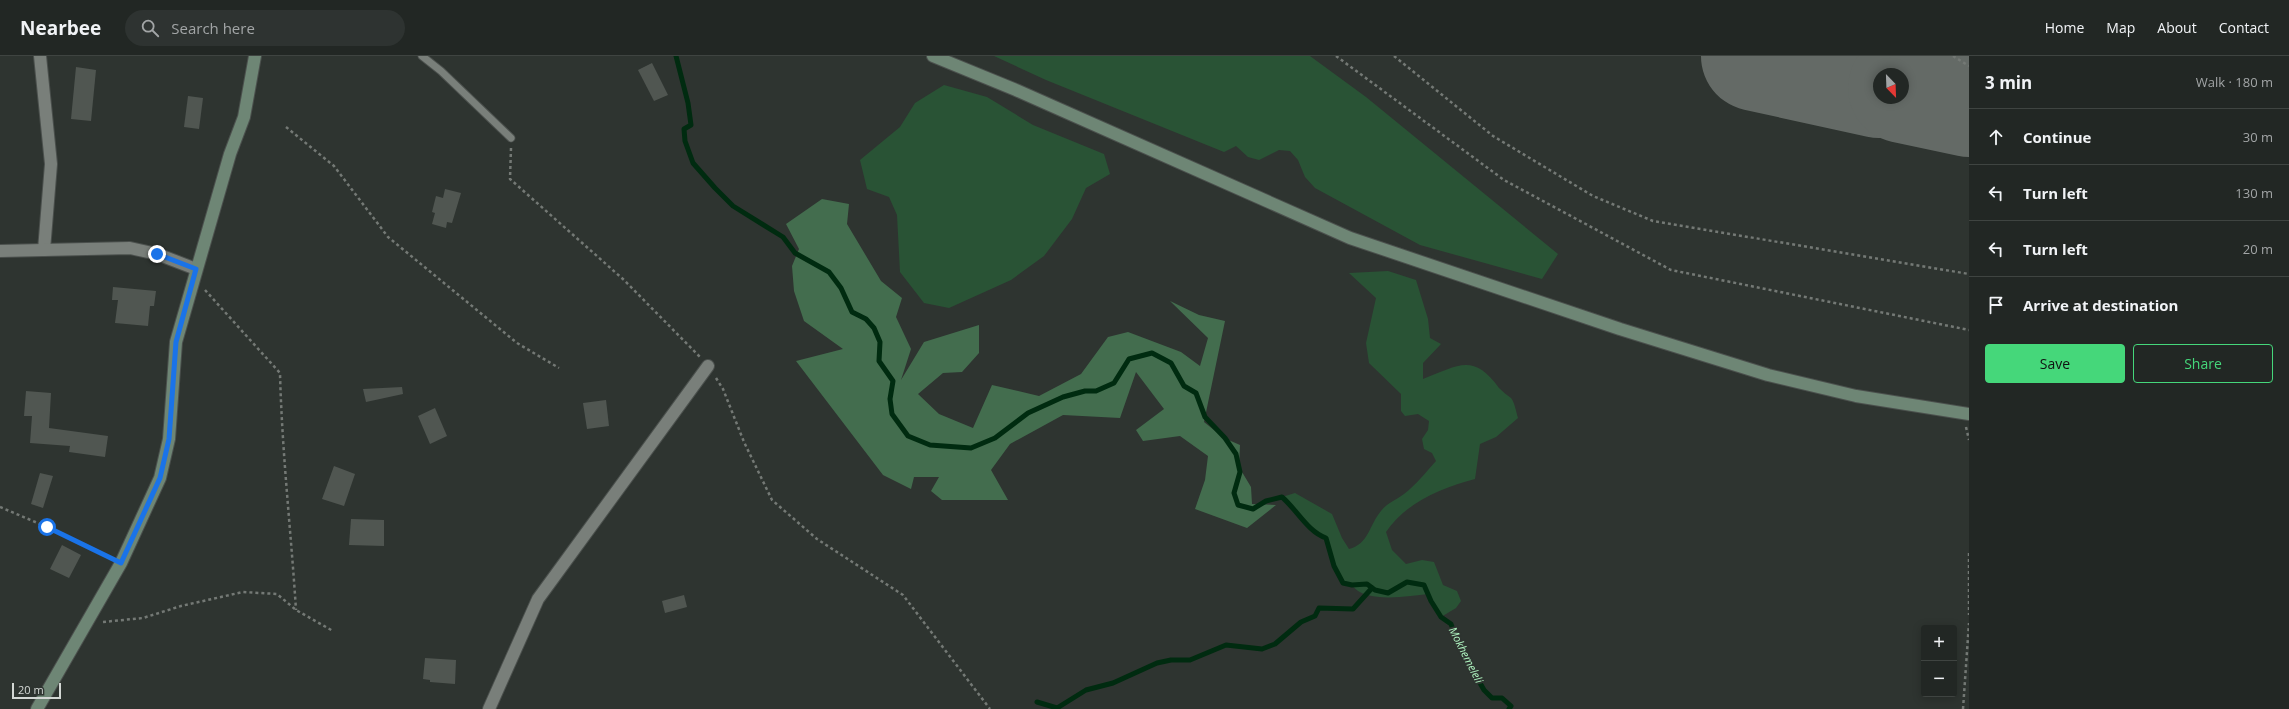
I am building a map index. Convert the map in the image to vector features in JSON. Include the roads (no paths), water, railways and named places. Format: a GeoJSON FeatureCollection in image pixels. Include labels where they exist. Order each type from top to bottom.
{"type":"FeatureCollection","features":[{"type":"Feature","properties":{"kind":"street"},"geometry":{"type":"LineString","coordinates":[[40,56],[51,164],[44,250]]}},
{"type":"Feature","properties":{"kind":"street"},"geometry":{"type":"LineString","coordinates":[[37,709],[121,563],[160,478],[169,439],[176,342],[185,304],[194,282],[196,269],[230,154],[244,118],[256,56]]}},
{"type":"Feature","properties":{"kind":"street"},"geometry":{"type":"LineString","coordinates":[[933,56],[1016,90],[1358,241],[1612,327],[1768,374],[1856,396],[1969,414]]}},
{"type":"Feature","properties":{"kind":"street"},"geometry":{"type":"LineString","coordinates":[[0,251],[130,248],[157,254],[196,269]]}},
{"type":"Feature","properties":{"kind":"street"},"geometry":{"type":"LineString","coordinates":[[489,709],[538,599],[708,366]]}},
{"type":"Feature","properties":{"kind":"lane"},"geometry":{"type":"LineString","coordinates":[[422,56],[441,71],[511,138]]}},
{"type":"Feature","properties":{"kind":"waterway","name":"Mokhemeleli"},"geometry":{"type":"LineString","coordinates":[[676,56],[688,103],[691,125],[684,129],[685,141],[693,163],[733,206],[783,237],[795,253],[829,272],[841,288],[852,312],[866,319],[874,328],[880,342],[879,361],[893,381],[890,399],[892,414],[908,436],[930,445],[971,448],[995,438],[1028,413],[1063,397],[1085,391],[1096,391],[1114,383],[1129,359],[1152,353],[1171,363],[1184,386],[1196,393],[1205,417],[1225,438],[1236,454],[1240,472],[1234,493],[1238,505],[1253,509],[1266,501],[1282,497],[1308,526],[1326,538],[1334,566],[1343,583],[1352,585],[1367,584],[1375,590],[1388,593],[1407,582],[1424,585],[1431,601],[1441,617],[1451,624],[1459,646],[1484,690],[1492,698],[1502,698],[1511,706],[1509,709]]}},
{"type":"Feature","properties":{"kind":"waterway"},"geometry":{"type":"LineString","coordinates":[[1037,702],[1057,708],[1086,690],[1113,683],[1157,663],[1171,660],[1190,660],[1226,645],[1262,649],[1275,644],[1301,622],[1315,616],[1319,608],[1353,609],[1372,588]]}}]}
